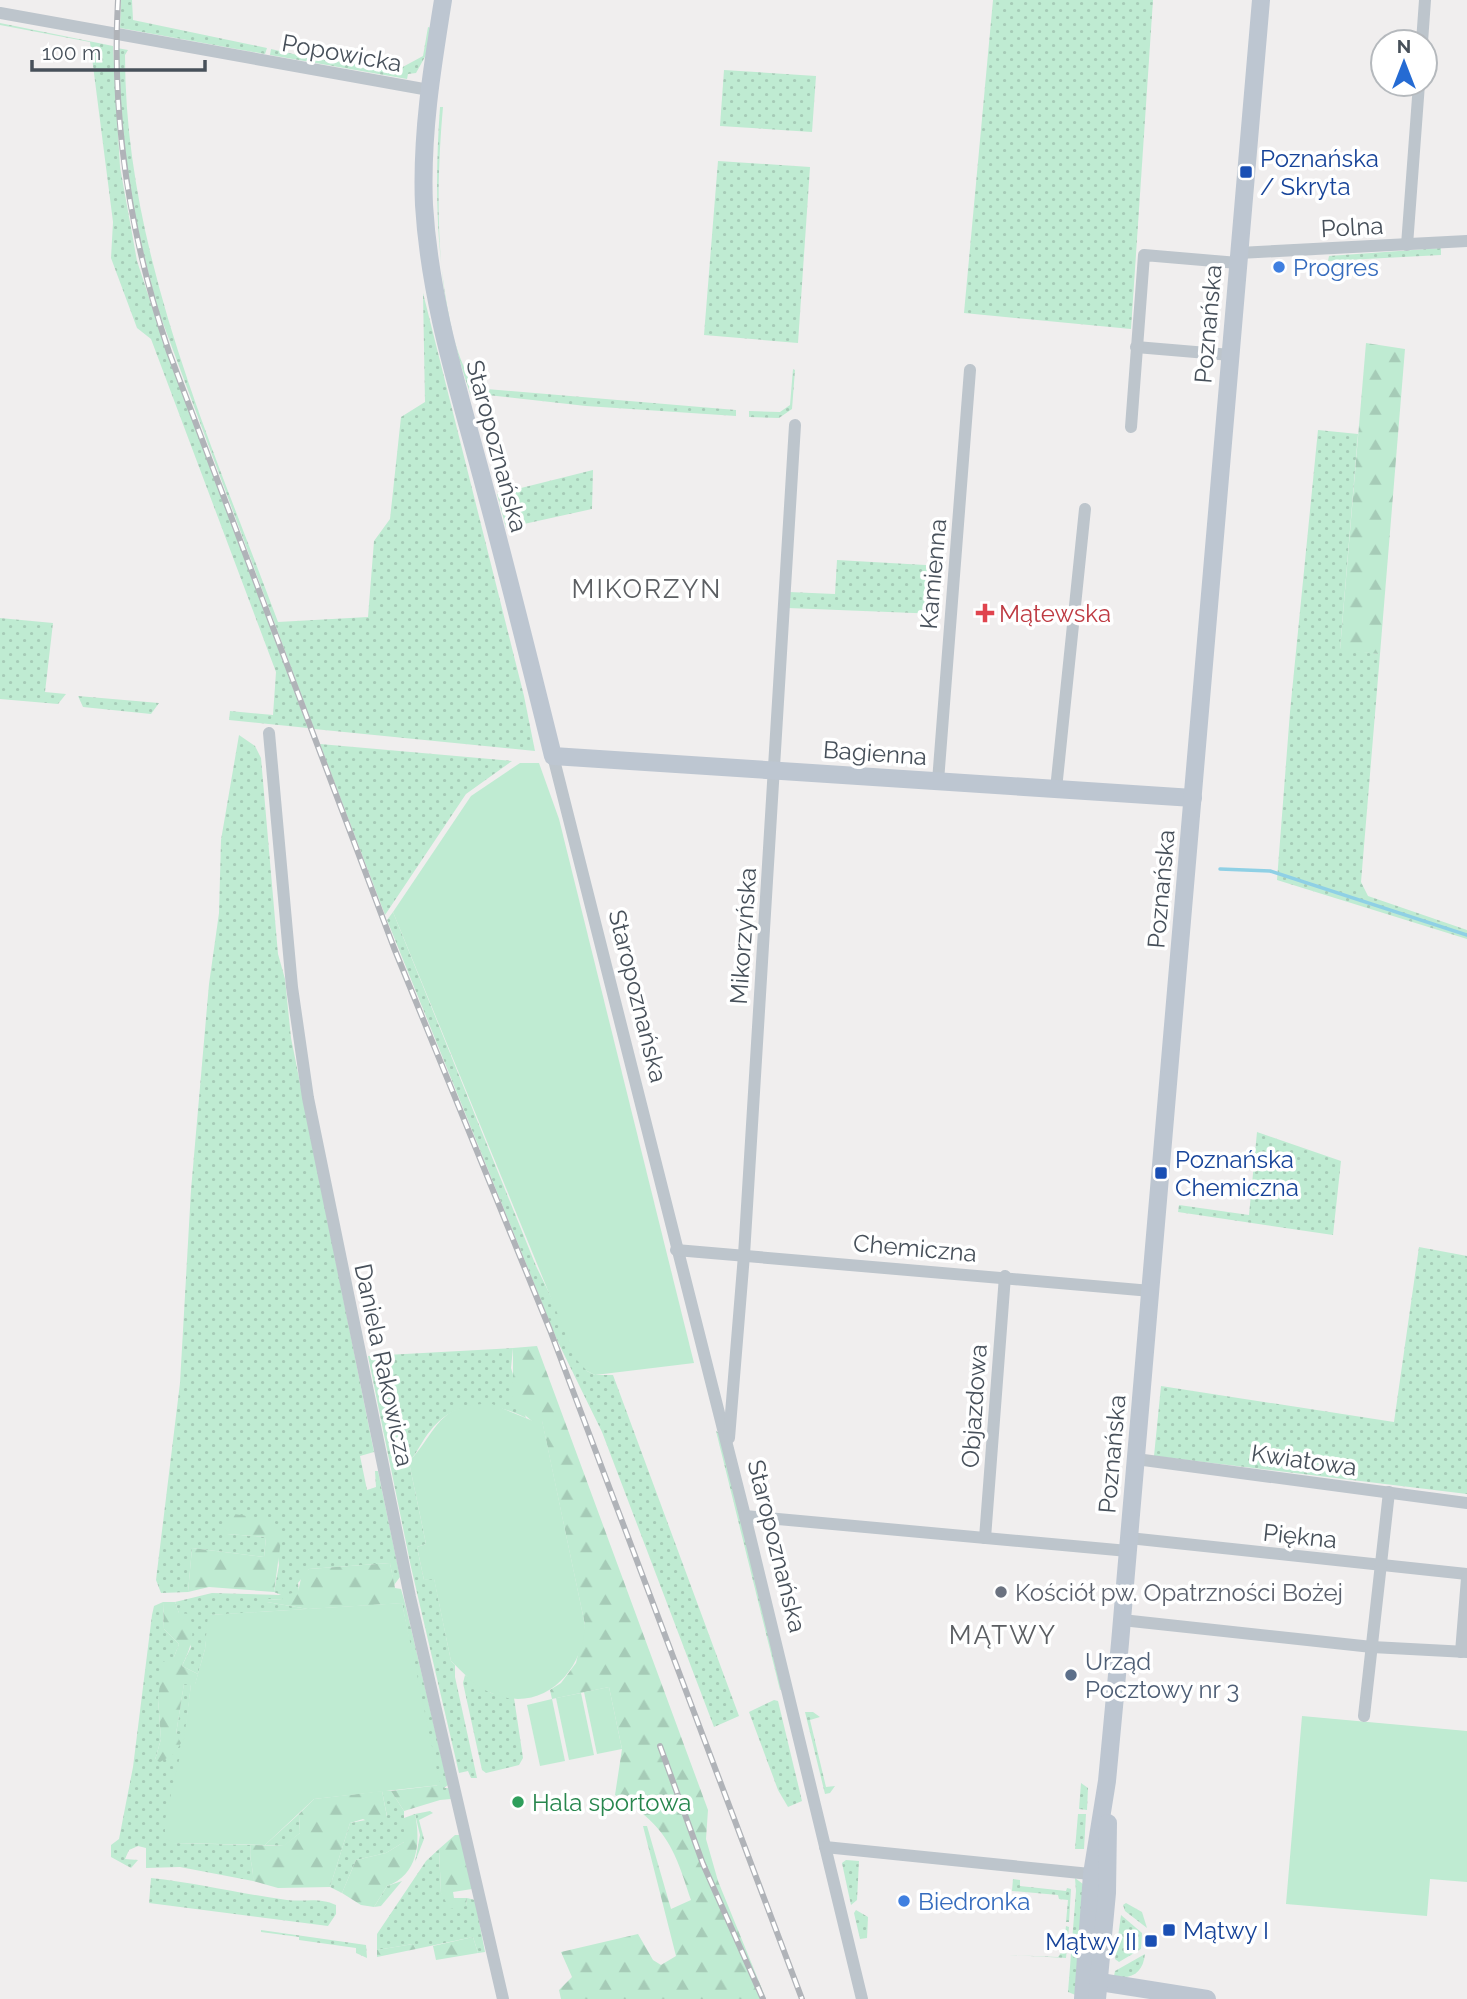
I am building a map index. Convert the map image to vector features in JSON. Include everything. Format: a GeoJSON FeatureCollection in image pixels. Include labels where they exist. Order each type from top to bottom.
{"type":"FeatureCollection","features":[{"type":"Feature","properties":{"kind":"main road","name":"Staropoznańska"},"geometry":{"type":"LineString","coordinates":[[443,0],[429,90],[424,183],[435,303],[553,756]]}},
{"type":"Feature","properties":{"kind":"main road","name":"Poznańska"},"geometry":{"type":"LineString","coordinates":[[1098,1990],[1100,1875],[1107,1782],[1261,0]]}},
{"type":"Feature","properties":{"kind":"main road","name":"Bagienna"},"geometry":{"type":"LineString","coordinates":[[553,756],[1193,799]]}},
{"type":"Feature","properties":{"kind":"main road","name":"Poznańska"},"geometry":{"type":"LineString","coordinates":[[1084,1999],[1086,1951],[1100,1875]]}},
{"type":"Feature","properties":{"kind":"main road"},"geometry":{"type":"LineString","coordinates":[[1086,1951],[1098,1990]]}},
{"type":"Feature","properties":{"kind":"main road"},"geometry":{"type":"LineString","coordinates":[[1084,1999],[1088,1991],[1098,1990],[1207,1999]]}},
{"type":"Feature","properties":{"kind":"street"},"geometry":{"type":"LineString","coordinates":[[1423,28],[1425,0]]}},
{"type":"Feature","properties":{"kind":"street","name":"Popowicka"},"geometry":{"type":"LineString","coordinates":[[0,13],[429,90]]}},
{"type":"Feature","properties":{"kind":"street"},"geometry":{"type":"LineString","coordinates":[[1408,245],[1418,98]]}},
{"type":"Feature","properties":{"kind":"street","name":"Polna"},"geometry":{"type":"LineString","coordinates":[[1136,347],[1144,256],[1239,258],[1467,241]]}},
{"type":"Feature","properties":{"kind":"street"},"geometry":{"type":"LineString","coordinates":[[1130,427],[1136,347],[1231,355]]}},
{"type":"Feature","properties":{"kind":"street","name":"Kamienna"},"geometry":{"type":"LineString","coordinates":[[938,782],[970,370]]}},
{"type":"Feature","properties":{"kind":"street","name":"Mikorzyńska"},"geometry":{"type":"LineString","coordinates":[[728,1449],[744,1255],[795,425]]}},
{"type":"Feature","properties":{"kind":"street"},"geometry":{"type":"LineString","coordinates":[[1056,789],[1085,509]]}},
{"type":"Feature","properties":{"kind":"street","name":"Daniela Rakowicza"},"geometry":{"type":"LineString","coordinates":[[269,733],[292,987],[308,1098],[410,1597],[503,1999]]}},
{"type":"Feature","properties":{"kind":"street","name":"Staropoznańska"},"geometry":{"type":"LineString","coordinates":[[553,756],[745,1516],[862,1999]]}},
{"type":"Feature","properties":{"kind":"street","name":"Chemiczna"},"geometry":{"type":"LineString","coordinates":[[676,1250],[1005,1276],[1151,1291]]}},
{"type":"Feature","properties":{"kind":"street","name":"Objazdowa"},"geometry":{"type":"LineString","coordinates":[[985,1538],[1005,1276]]}},
{"type":"Feature","properties":{"kind":"street"},"geometry":{"type":"LineString","coordinates":[[714,1398],[733,1396]]}},
{"type":"Feature","properties":{"kind":"street","name":"Kwiatowa"},"geometry":{"type":"LineString","coordinates":[[1136,1459],[1467,1503]]}},
{"type":"Feature","properties":{"kind":"street"},"geometry":{"type":"LineString","coordinates":[[1364,1716],[1389,1492]]}},
{"type":"Feature","properties":{"kind":"street"},"geometry":{"type":"LineString","coordinates":[[745,1516],[985,1538],[1129,1545]]}},
{"type":"Feature","properties":{"kind":"street","name":"Piękna"},"geometry":{"type":"LineString","coordinates":[[1129,1545],[1467,1576]]}},
{"type":"Feature","properties":{"kind":"street"},"geometry":{"type":"LineString","coordinates":[[1122,1620],[1372,1647],[1464,1652],[1467,1576]]}},
{"type":"Feature","properties":{"kind":"street"},"geometry":{"type":"LineString","coordinates":[[825,1847],[1100,1875]]}},
{"type":"Feature","properties":{"kind":"green space"},"geometry":{"type":"Polygon","coordinates":[[[121,0],[132,0],[133,20],[267,48],[265,54],[120,28],[121,0]]]}},
{"type":"Feature","properties":{"kind":"green space"},"geometry":{"type":"Polygon","coordinates":[[[993,0],[1153,0],[1131,329],[964,313],[993,0]]]}},
{"type":"Feature","properties":{"kind":"green space"},"geometry":{"type":"Polygon","coordinates":[[[0,23],[113,46],[120,167],[137,261],[167,352],[308,728],[229,720],[230,711],[273,715],[276,672],[151,339],[137,328],[111,258],[113,222],[90,42],[0,23]]]}},
{"type":"Feature","properties":{"kind":"green space"},"geometry":{"type":"Polygon","coordinates":[[[428,27],[431,28],[426,55],[416,73],[408,74],[407,79],[270,55],[271,49],[311,58],[399,69],[423,56],[428,27]]]}},
{"type":"Feature","properties":{"kind":"green space"},"geometry":{"type":"Polygon","coordinates":[[[117,48],[128,50],[125,55],[129,129],[139,202],[155,274],[200,415],[278,622],[368,617],[374,541],[390,519],[401,417],[425,402],[423,293],[524,696],[535,751],[314,729],[157,307],[131,203],[121,125],[117,48]]]}},
{"type":"Feature","properties":{"kind":"green space"},"geometry":{"type":"Polygon","coordinates":[[[724,70],[816,76],[812,132],[720,126],[724,70]]]}},
{"type":"Feature","properties":{"kind":"green space"},"geometry":{"type":"Polygon","coordinates":[[[440,107],[443,107],[439,174],[442,271],[440,252],[438,216],[437,180],[440,107]]]}},
{"type":"Feature","properties":{"kind":"green space"},"geometry":{"type":"Polygon","coordinates":[[[718,161],[810,167],[798,343],[704,335],[718,161]]]}},
{"type":"Feature","properties":{"kind":"green space"},"geometry":{"type":"Polygon","coordinates":[[[1441,248],[1441,255],[1328,261],[1329,256],[1441,248]]]}},
{"type":"Feature","properties":{"kind":"green space"},"geometry":{"type":"Polygon","coordinates":[[[453,333],[461,360],[475,388],[736,410],[736,416],[586,406],[470,393],[453,333]]]}},
{"type":"Feature","properties":{"kind":"green space"},"geometry":{"type":"Polygon","coordinates":[[[1366,343],[1405,349],[1380,654],[1340,650],[1366,343]]]}},
{"type":"Feature","properties":{"kind":"green space"},"geometry":{"type":"Polygon","coordinates":[[[793,369],[792,409],[779,418],[749,417],[749,411],[780,412],[790,405],[793,369]]]}},
{"type":"Feature","properties":{"kind":"green space"},"geometry":{"type":"Polygon","coordinates":[[[1318,430],[1358,434],[1340,649],[1380,654],[1361,882],[1368,896],[1467,930],[1467,939],[1277,880],[1290,712],[1318,430]]]}},
{"type":"Feature","properties":{"kind":"green space"},"geometry":{"type":"Polygon","coordinates":[[[593,470],[592,509],[506,528],[497,494],[593,470]]]}},
{"type":"Feature","properties":{"kind":"green space"},"geometry":{"type":"Polygon","coordinates":[[[837,560],[943,566],[939,614],[788,608],[789,592],[835,594],[837,560]]]}},
{"type":"Feature","properties":{"kind":"green space"},"geometry":{"type":"Polygon","coordinates":[[[0,618],[53,623],[45,692],[66,694],[58,704],[0,699],[0,618]]]}},
{"type":"Feature","properties":{"kind":"green space"},"geometry":{"type":"Polygon","coordinates":[[[78,696],[159,703],[151,714],[83,707],[78,696]]]}},
{"type":"Feature","properties":{"kind":"green space"},"geometry":{"type":"Polygon","coordinates":[[[239,735],[255,746],[261,758],[278,954],[285,979],[291,1038],[374,1452],[360,1456],[367,1490],[376,1487],[375,1471],[378,1471],[400,1577],[394,1585],[390,1563],[309,1569],[298,1583],[299,1592],[282,1600],[268,1599],[267,1602],[308,1609],[209,1615],[205,1649],[198,1674],[182,1666],[191,1647],[175,1602],[212,1593],[281,1595],[274,1592],[279,1565],[274,1520],[227,1534],[266,1537],[264,1557],[192,1548],[188,1592],[161,1593],[156,1580],[180,1383],[191,1190],[209,984],[219,913],[221,840],[239,735]]]}},
{"type":"Feature","properties":{"kind":"green space"},"geometry":{"type":"Polygon","coordinates":[[[320,744],[512,761],[466,794],[385,915],[320,744]]]}},
{"type":"Feature","properties":{"kind":"green space"},"geometry":{"type":"Polygon","coordinates":[[[520,763],[539,763],[559,819],[694,1363],[595,1375],[576,1359],[393,912],[471,796],[520,763]]]}},
{"type":"Feature","properties":{"kind":"green space"},"geometry":{"type":"Polygon","coordinates":[[[393,912],[536,1266],[587,1371],[595,1375],[613,1375],[739,1716],[714,1727],[602,1432],[557,1340],[387,920],[393,912]]]}},
{"type":"Feature","properties":{"kind":"green space"},"geometry":{"type":"Polygon","coordinates":[[[1257,1132],[1341,1161],[1333,1235],[1178,1212],[1179,1205],[1249,1215],[1257,1132]]]}},
{"type":"Feature","properties":{"kind":"green space"},"geometry":{"type":"Polygon","coordinates":[[[1419,1247],[1467,1256],[1467,1494],[1154,1456],[1161,1386],[1394,1422],[1419,1247]]]}},
{"type":"Feature","properties":{"kind":"green space"},"geometry":{"type":"Polygon","coordinates":[[[537,1346],[708,1810],[706,1839],[718,1881],[766,1999],[561,1999],[559,1990],[572,1977],[561,1952],[638,1934],[653,1960],[661,1965],[676,1956],[643,1826],[647,1826],[671,1909],[691,1900],[679,1865],[666,1839],[646,1817],[615,1795],[622,1749],[609,1687],[552,1699],[550,1690],[561,1683],[576,1663],[585,1625],[542,1421],[533,1422],[513,1405],[513,1348],[537,1346]]]}},
{"type":"Feature","properties":{"kind":"green space"},"geometry":{"type":"Polygon","coordinates":[[[513,1348],[511,1368],[526,1418],[514,1412],[488,1406],[452,1412],[428,1434],[409,1462],[426,1544],[417,1547],[424,1580],[434,1578],[451,1661],[455,1665],[455,1677],[477,1778],[471,1778],[468,1771],[459,1773],[411,1567],[368,1356],[513,1348]]]}},
{"type":"Feature","properties":{"kind":"green space"},"geometry":{"type":"Polygon","coordinates":[[[386,1360],[398,1412],[395,1463],[378,1375],[386,1360]]]}},
{"type":"Feature","properties":{"kind":"green space"},"geometry":{"type":"Polygon","coordinates":[[[492,1404],[533,1421],[542,1420],[585,1625],[576,1660],[567,1674],[555,1686],[525,1699],[507,1698],[489,1692],[451,1661],[434,1579],[424,1580],[417,1547],[426,1544],[409,1462],[449,1413],[474,1405],[492,1404]]]}},
{"type":"Feature","properties":{"kind":"green space"},"geometry":{"type":"Polygon","coordinates":[[[716,1431],[719,1433],[783,1686],[780,1690],[716,1431]]]}},
{"type":"Feature","properties":{"kind":"green space"},"geometry":{"type":"Polygon","coordinates":[[[234,1514],[274,1520],[281,1540],[274,1592],[209,1587],[188,1592],[192,1548],[264,1557],[266,1537],[227,1534],[223,1519],[234,1514]]]}},
{"type":"Feature","properties":{"kind":"green space"},"geometry":{"type":"Polygon","coordinates":[[[390,1563],[395,1588],[401,1589],[405,1603],[308,1609],[267,1602],[267,1599],[282,1600],[283,1595],[298,1592],[302,1574],[309,1569],[390,1563]]]}},
{"type":"Feature","properties":{"kind":"green space"},"geometry":{"type":"Polygon","coordinates":[[[163,1602],[164,1629],[179,1644],[158,1699],[161,1739],[155,1760],[176,1734],[184,1683],[191,1684],[173,1843],[251,1845],[253,1881],[180,1867],[146,1868],[146,1848],[138,1846],[129,1850],[125,1859],[138,1860],[131,1868],[111,1857],[111,1845],[119,1839],[133,1767],[152,1615],[154,1606],[163,1602]]]}},
{"type":"Feature","properties":{"kind":"green space"},"geometry":{"type":"Polygon","coordinates":[[[163,1602],[175,1602],[179,1613],[189,1614],[192,1634],[182,1666],[198,1674],[195,1685],[184,1684],[176,1734],[181,1743],[174,1754],[160,1762],[155,1760],[161,1739],[158,1699],[163,1662],[174,1657],[179,1644],[164,1629],[163,1602]]]}},
{"type":"Feature","properties":{"kind":"green space"},"geometry":{"type":"Polygon","coordinates":[[[402,1603],[405,1603],[448,1785],[444,1788],[449,1788],[451,1799],[440,1800],[402,1603]]]}},
{"type":"Feature","properties":{"kind":"green space"},"geometry":{"type":"Polygon","coordinates":[[[402,1603],[440,1785],[314,1799],[265,1845],[173,1843],[165,1838],[165,1820],[184,1739],[191,1684],[195,1684],[205,1649],[208,1615],[402,1603]]]}},
{"type":"Feature","properties":{"kind":"green space"},"geometry":{"type":"Polygon","coordinates":[[[465,1675],[491,1693],[514,1698],[523,1758],[519,1765],[486,1773],[482,1770],[463,1683],[465,1675]]]}},
{"type":"Feature","properties":{"kind":"green space"},"geometry":{"type":"Polygon","coordinates":[[[609,1687],[622,1749],[597,1754],[584,1692],[609,1687]]]}},
{"type":"Feature","properties":{"kind":"green space"},"geometry":{"type":"Polygon","coordinates":[[[581,1693],[594,1755],[569,1760],[556,1698],[581,1693]]]}},
{"type":"Feature","properties":{"kind":"green space"},"geometry":{"type":"Polygon","coordinates":[[[552,1699],[565,1761],[540,1766],[527,1705],[552,1699]]]}},
{"type":"Feature","properties":{"kind":"green space"},"geometry":{"type":"Polygon","coordinates":[[[774,1700],[778,1701],[802,1801],[788,1807],[778,1790],[749,1712],[774,1700]]]}},
{"type":"Feature","properties":{"kind":"green space"},"geometry":{"type":"Polygon","coordinates":[[[805,1712],[813,1712],[820,1717],[810,1720],[826,1787],[835,1786],[830,1793],[825,1794],[805,1712]]]}},
{"type":"Feature","properties":{"kind":"green space"},"geometry":{"type":"Polygon","coordinates":[[[1302,1716],[1467,1731],[1467,1882],[1430,1879],[1427,1916],[1286,1904],[1302,1716]]]}},
{"type":"Feature","properties":{"kind":"green space"},"geometry":{"type":"Polygon","coordinates":[[[1081,1783],[1088,1788],[1087,1810],[1079,1809],[1081,1783]]]}},
{"type":"Feature","properties":{"kind":"green space"},"geometry":{"type":"Polygon","coordinates":[[[440,1785],[440,1800],[404,1811],[391,1791],[440,1785]]]}},
{"type":"Feature","properties":{"kind":"green space"},"geometry":{"type":"Polygon","coordinates":[[[382,1791],[391,1791],[404,1811],[404,1842],[386,1853],[356,1860],[342,1893],[330,1887],[350,1823],[387,1816],[382,1791]]]}},
{"type":"Feature","properties":{"kind":"green space"},"geometry":{"type":"Polygon","coordinates":[[[382,1791],[387,1817],[377,1826],[363,1819],[350,1823],[330,1887],[278,1888],[253,1881],[251,1845],[283,1846],[300,1833],[299,1814],[314,1799],[382,1791]]]}},
{"type":"Feature","properties":{"kind":"green space"},"geometry":{"type":"Polygon","coordinates":[[[430,1811],[433,1813],[419,1820],[424,1839],[415,1862],[420,1835],[415,1814],[430,1811]]]}},
{"type":"Feature","properties":{"kind":"green space"},"geometry":{"type":"Polygon","coordinates":[[[299,1814],[300,1833],[284,1846],[265,1845],[299,1814]]]}},
{"type":"Feature","properties":{"kind":"green space"},"geometry":{"type":"Polygon","coordinates":[[[415,1814],[417,1847],[411,1866],[405,1874],[387,1886],[374,1907],[361,1905],[342,1893],[356,1860],[386,1853],[404,1842],[404,1818],[415,1814]]]}},
{"type":"Feature","properties":{"kind":"green space"},"geometry":{"type":"Polygon","coordinates":[[[1078,1814],[1086,1814],[1084,1849],[1075,1849],[1078,1814]]]}},
{"type":"Feature","properties":{"kind":"green space"},"geometry":{"type":"Polygon","coordinates":[[[455,1835],[460,1835],[472,1889],[453,1892],[454,1898],[467,1898],[466,1906],[450,1909],[441,1893],[439,1849],[455,1835]]]}},
{"type":"Feature","properties":{"kind":"green space"},"geometry":{"type":"Polygon","coordinates":[[[439,1849],[441,1893],[466,1906],[467,1898],[475,1900],[485,1952],[478,1953],[473,1937],[416,1949],[413,1944],[377,1950],[377,1934],[426,1861],[439,1849]]]}},
{"type":"Feature","properties":{"kind":"green space"},"geometry":{"type":"Polygon","coordinates":[[[846,1860],[859,1861],[857,1900],[851,1905],[842,1863],[846,1860]]]}},
{"type":"Feature","properties":{"kind":"green space"},"geometry":{"type":"Polygon","coordinates":[[[151,1878],[287,1900],[324,1901],[336,1905],[336,1914],[328,1926],[149,1903],[151,1878]]]}},
{"type":"Feature","properties":{"kind":"green space"},"geometry":{"type":"Polygon","coordinates":[[[1075,1878],[1083,1884],[1078,1996],[1068,1992],[1075,1878]]]}},
{"type":"Feature","properties":{"kind":"green space"},"geometry":{"type":"Polygon","coordinates":[[[1013,1879],[1020,1880],[1020,1886],[1066,1891],[1067,1888],[1071,1889],[1069,1922],[1066,1922],[1068,1900],[1059,1899],[1058,1895],[1012,1891],[1013,1879]]]}},
{"type":"Feature","properties":{"kind":"green space"},"geometry":{"type":"Polygon","coordinates":[[[402,1881],[381,1906],[374,1907],[387,1886],[402,1881]]]}},
{"type":"Feature","properties":{"kind":"green space"},"geometry":{"type":"Polygon","coordinates":[[[1126,1903],[1142,1912],[1147,1928],[1125,1911],[1123,1905],[1126,1903]]]}},
{"type":"Feature","properties":{"kind":"green space"},"geometry":{"type":"Polygon","coordinates":[[[856,1910],[868,1917],[867,1938],[860,1939],[854,1913],[856,1910]]]}},
{"type":"Feature","properties":{"kind":"green space"},"geometry":{"type":"Polygon","coordinates":[[[1121,1915],[1142,1933],[1141,1949],[1119,1962],[1115,1959],[1121,1915]]]}},
{"type":"Feature","properties":{"kind":"green space"},"geometry":{"type":"Polygon","coordinates":[[[1066,1926],[1069,1927],[1066,1958],[1009,1955],[1058,1957],[1063,1950],[1066,1926]]]}},
{"type":"Feature","properties":{"kind":"green space"},"geometry":{"type":"Polygon","coordinates":[[[261,1930],[366,1945],[367,1958],[356,1953],[356,1948],[299,1940],[299,1937],[261,1930]]]}},
{"type":"Feature","properties":{"kind":"green space"},"geometry":{"type":"Polygon","coordinates":[[[473,1937],[478,1953],[436,1960],[433,1946],[473,1937]]]}},
{"type":"Feature","properties":{"kind":"green space"},"geometry":{"type":"Polygon","coordinates":[[[413,1944],[416,1949],[377,1957],[377,1950],[413,1944]]]}},
{"type":"Feature","properties":{"kind":"green space"},"geometry":{"type":"Polygon","coordinates":[[[1145,1954],[1142,1966],[1132,1976],[1114,1976],[1115,1971],[1145,1954]]]}},
{"type":"Feature","properties":{"kind":"waterway"},"geometry":{"type":"LineString","coordinates":[[1220,869],[1270,871],[1467,935]]}},
{"type":"Feature","properties":{"kind":"railway"},"geometry":{"type":"LineString","coordinates":[[118,0],[118,90],[126,179],[144,266],[169,352],[394,948],[550,1330],[802,1999]]}},
{"type":"Feature","properties":{"kind":"railway"},"geometry":{"type":"LineString","coordinates":[[660,1746],[703,1864],[763,1999]]}},
{"type":"Feature","properties":{"kind":"place","name":"Poznańska / Skryta"},"geometry":{"type":"Point","coordinates":[1246,172]}},
{"type":"Feature","properties":{"kind":"place","name":"Progres"},"geometry":{"type":"Point","coordinates":[1279,267]}},
{"type":"Feature","properties":{"kind":"place","name":"Mątewska"},"geometry":{"type":"Point","coordinates":[985,613]}},
{"type":"Feature","properties":{"kind":"place","name":"Poznańska Chemiczna"},"geometry":{"type":"Point","coordinates":[1161,1173]}},
{"type":"Feature","properties":{"kind":"place","name":"Kościół pw. Opatrzności Bożej"},"geometry":{"type":"Point","coordinates":[1001,1592]}},
{"type":"Feature","properties":{"kind":"place","name":"Urząd Pocztowy nr 3"},"geometry":{"type":"Point","coordinates":[1071,1675]}},
{"type":"Feature","properties":{"kind":"place","name":"Hala sportowa"},"geometry":{"type":"Point","coordinates":[518,1802]}},
{"type":"Feature","properties":{"kind":"place","name":"Biedronka"},"geometry":{"type":"Point","coordinates":[904,1901]}},
{"type":"Feature","properties":{"kind":"place","name":"Mątwy I"},"geometry":{"type":"Point","coordinates":[1169,1930]}},
{"type":"Feature","properties":{"kind":"place","name":"Mątwy II"},"geometry":{"type":"Point","coordinates":[1151,1941]}},
{"type":"Feature","properties":{"kind":"district","name":"MIKORZYN"},"geometry":{"type":"Point","coordinates":[647,589]}},
{"type":"Feature","properties":{"kind":"district","name":"MĄTWY"},"geometry":{"type":"Point","coordinates":[1003,1635]}}]}
